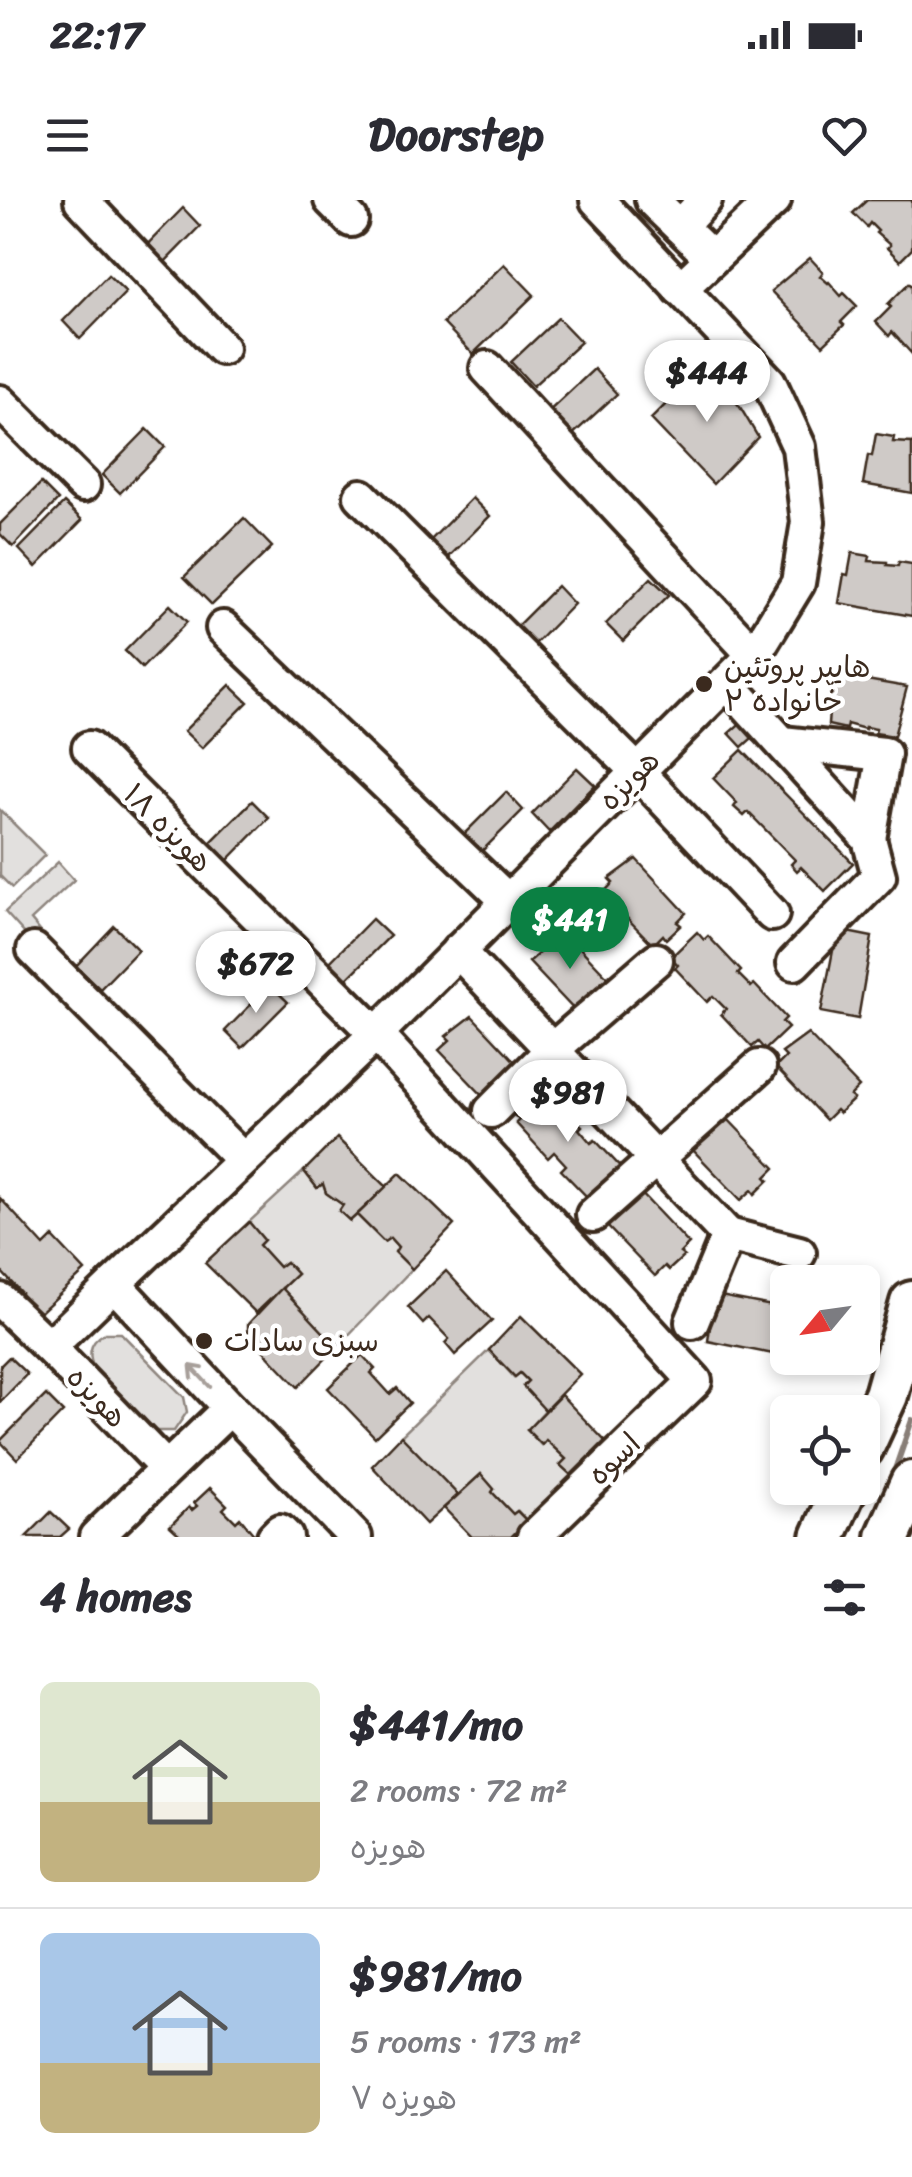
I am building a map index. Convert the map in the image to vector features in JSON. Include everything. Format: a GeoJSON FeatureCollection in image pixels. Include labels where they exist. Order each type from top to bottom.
{"type":"FeatureCollection","features":[{"type":"Feature","properties":{"kind":"main road"},"geometry":{"type":"LineString","coordinates":[[880,1408],[912,1304]]}},
{"type":"Feature","properties":{"kind":"main road"},"geometry":{"type":"LineString","coordinates":[[888,1537],[912,1483]]}},
{"type":"Feature","properties":{"kind":"main road"},"geometry":{"type":"LineString","coordinates":[[824,1537],[838,1505]]}},
{"type":"Feature","properties":{"kind":"street"},"geometry":{"type":"LineString","coordinates":[[81,200],[222,348]]}},
{"type":"Feature","properties":{"kind":"street","name":"هویزه"},"geometry":{"type":"LineString","coordinates":[[166,1468],[49,1347],[376,1034],[727,683],[754,655],[798,583],[808,522],[799,447],[769,382],[597,200]]}},
{"type":"Feature","properties":{"kind":"street"},"geometry":{"type":"LineString","coordinates":[[652,200],[712,258]]}},
{"type":"Feature","properties":{"kind":"street"},"geometry":{"type":"LineString","coordinates":[[680,227],[705,200]]}},
{"type":"Feature","properties":{"kind":"street"},"geometry":{"type":"LineString","coordinates":[[680,288],[774,200]]}},
{"type":"Feature","properties":{"kind":"street"},"geometry":{"type":"LineString","coordinates":[[487,368],[754,655]]}},
{"type":"Feature","properties":{"kind":"street"},"geometry":{"type":"LineString","coordinates":[[0,402],[83,485]]}},
{"type":"Feature","properties":{"kind":"street"},"geometry":{"type":"LineString","coordinates":[[361,496],[638,772],[772,914]]}},
{"type":"Feature","properties":{"kind":"street"},"geometry":{"type":"LineString","coordinates":[[223,628],[508,901]]}},
{"type":"Feature","properties":{"kind":"street"},"geometry":{"type":"LineString","coordinates":[[727,683],[869,839]]}},
{"type":"Feature","properties":{"kind":"street"},"geometry":{"type":"LineString","coordinates":[[782,743],[884,754],[869,839],[879,876],[794,964]]}},
{"type":"Feature","properties":{"kind":"street","name":"هویزه ‍۱۸"},"geometry":{"type":"LineString","coordinates":[[88,748],[376,1034],[694,1381]]}},
{"type":"Feature","properties":{"kind":"street"},"geometry":{"type":"LineString","coordinates":[[34,950],[243,1160]]}},
{"type":"Feature","properties":{"kind":"street"},"geometry":{"type":"LineString","coordinates":[[458,951],[728,1235],[799,1253]]}},
{"type":"Feature","properties":{"kind":"street"},"geometry":{"type":"LineString","coordinates":[[490,1111],[552,1050],[656,960]]}},
{"type":"Feature","properties":{"kind":"street"},"geometry":{"type":"LineString","coordinates":[[593,1216],[759,1067]]}},
{"type":"Feature","properties":{"kind":"street"},"geometry":{"type":"LineString","coordinates":[[692,1322],[728,1235]]}},
{"type":"Feature","properties":{"kind":"street"},"geometry":{"type":"LineString","coordinates":[[114,1284],[230,1408],[266,1426],[355,1537]]}},
{"type":"Feature","properties":{"kind":"street"},"geometry":{"type":"LineString","coordinates":[[0,1300],[49,1347]]}},
{"type":"Feature","properties":{"kind":"street","name":"اسوه"},"geometry":{"type":"LineString","coordinates":[[534,1537],[694,1381]]}},
{"type":"Feature","properties":{"kind":"street"},"geometry":{"type":"LineString","coordinates":[[96,1537],[230,1408]]}},
{"type":"Feature","properties":{"kind":"street"},"geometry":{"type":"LineString","coordinates":[[274,1537],[280,1531],[286,1537]]}},
{"type":"Feature","properties":{"kind":"shaded area"},"geometry":{"type":"Polygon","coordinates":[[[0,810],[45,855],[12,888],[0,876],[0,810]]]}},
{"type":"Feature","properties":{"kind":"shaded area"},"geometry":{"type":"Polygon","coordinates":[[[58,862],[74,880],[31,920],[44,936],[35,945],[5,912],[58,862]]]}},
{"type":"Feature","properties":{"kind":"shaded area"},"geometry":{"type":"Polygon","coordinates":[[[304,1171],[317,1187],[323,1184],[326,1193],[343,1205],[340,1211],[350,1221],[357,1215],[384,1242],[390,1238],[398,1247],[396,1253],[412,1269],[337,1347],[282,1288],[297,1274],[286,1262],[279,1267],[259,1245],[264,1240],[249,1222],[304,1171]]]}},
{"type":"Feature","properties":{"kind":"shaded area"},"geometry":{"type":"Polygon","coordinates":[[[105,1333],[121,1333],[184,1397],[187,1412],[174,1431],[152,1431],[104,1383],[90,1356],[93,1343],[105,1333]]]}},
{"type":"Feature","properties":{"kind":"shaded area"},"geometry":{"type":"Polygon","coordinates":[[[489,1350],[514,1377],[520,1373],[528,1381],[523,1386],[545,1410],[527,1430],[541,1445],[546,1440],[566,1459],[561,1465],[571,1475],[527,1521],[518,1511],[513,1514],[481,1474],[458,1495],[401,1436],[489,1350]]]}},
{"type":"Feature","properties":{"kind":"building"},"geometry":{"type":"Polygon","coordinates":[[[867,200],[912,200],[912,249],[900,261],[878,231],[870,223],[867,227],[853,213],[867,200]]]}},
{"type":"Feature","properties":{"kind":"building"},"geometry":{"type":"Polygon","coordinates":[[[183,208],[200,226],[155,272],[137,255],[183,208]]]}},
{"type":"Feature","properties":{"kind":"building"},"geometry":{"type":"Polygon","coordinates":[[[810,258],[823,272],[820,276],[857,306],[823,345],[771,291],[810,258]]]}},
{"type":"Feature","properties":{"kind":"building"},"geometry":{"type":"Polygon","coordinates":[[[504,264],[534,295],[473,354],[443,323],[504,264]]]}},
{"type":"Feature","properties":{"kind":"building"},"geometry":{"type":"Polygon","coordinates":[[[108,275],[126,292],[80,339],[63,321],[108,275]]]}},
{"type":"Feature","properties":{"kind":"building"},"geometry":{"type":"Polygon","coordinates":[[[909,283],[912,354],[892,332],[889,336],[876,322],[909,283]]]}},
{"type":"Feature","properties":{"kind":"building"},"geometry":{"type":"Polygon","coordinates":[[[558,318],[581,342],[533,386],[511,362],[558,318]]]}},
{"type":"Feature","properties":{"kind":"building"},"geometry":{"type":"Polygon","coordinates":[[[706,364],[758,437],[713,484],[651,419],[706,364]]]}},
{"type":"Feature","properties":{"kind":"building"},"geometry":{"type":"Polygon","coordinates":[[[594,369],[617,394],[569,438],[547,413],[594,369]]]}},
{"type":"Feature","properties":{"kind":"building"},"geometry":{"type":"Polygon","coordinates":[[[147,429],[165,447],[120,493],[102,475],[147,429]]]}},
{"type":"Feature","properties":{"kind":"building"},"geometry":{"type":"Polygon","coordinates":[[[876,434],[894,437],[893,442],[912,443],[912,493],[863,484],[876,434]]]}},
{"type":"Feature","properties":{"kind":"building"},"geometry":{"type":"Polygon","coordinates":[[[41,483],[58,500],[13,547],[0,534],[0,524],[41,483]]]}},
{"type":"Feature","properties":{"kind":"building"},"geometry":{"type":"Polygon","coordinates":[[[472,498],[490,516],[444,562],[427,544],[472,498]]]}},
{"type":"Feature","properties":{"kind":"building"},"geometry":{"type":"Polygon","coordinates":[[[64,503],[82,520],[36,567],[19,549],[64,503]]]}},
{"type":"Feature","properties":{"kind":"building"},"geometry":{"type":"Polygon","coordinates":[[[244,518],[272,547],[212,605],[184,577],[244,518]]]}},
{"type":"Feature","properties":{"kind":"building"},"geometry":{"type":"Polygon","coordinates":[[[852,553],[887,565],[912,564],[912,616],[839,603],[852,553]]]}},
{"type":"Feature","properties":{"kind":"building"},"geometry":{"type":"Polygon","coordinates":[[[651,578],[669,595],[623,641],[606,624],[651,578]]]}},
{"type":"Feature","properties":{"kind":"building"},"geometry":{"type":"Polygon","coordinates":[[[557,586],[574,604],[529,650],[511,632],[557,586]]]}},
{"type":"Feature","properties":{"kind":"building"},"geometry":{"type":"Polygon","coordinates":[[[170,605],[187,622],[142,668],[125,651],[170,605]]]}},
{"type":"Feature","properties":{"kind":"building"},"geometry":{"type":"Polygon","coordinates":[[[832,674],[907,687],[894,736],[847,724],[846,729],[828,725],[832,674]]]}},
{"type":"Feature","properties":{"kind":"building"},"geometry":{"type":"Polygon","coordinates":[[[230,685],[248,702],[202,748],[184,731],[230,685]]]}},
{"type":"Feature","properties":{"kind":"building"},"geometry":{"type":"Polygon","coordinates":[[[746,718],[759,732],[742,747],[729,733],[746,718]]]}},
{"type":"Feature","properties":{"kind":"building"},"geometry":{"type":"Polygon","coordinates":[[[742,750],[853,863],[825,891],[801,867],[797,871],[791,864],[795,860],[748,812],[744,816],[734,807],[737,803],[713,778],[742,750]]]}},
{"type":"Feature","properties":{"kind":"building"},"geometry":{"type":"Polygon","coordinates":[[[577,768],[595,785],[549,832],[532,814],[577,768]]]}},
{"type":"Feature","properties":{"kind":"building"},"geometry":{"type":"Polygon","coordinates":[[[506,792],[523,810],[478,855],[460,838],[506,792]]]}},
{"type":"Feature","properties":{"kind":"building"},"geometry":{"type":"Polygon","coordinates":[[[252,801],[269,818],[224,864],[206,847],[252,801]]]}},
{"type":"Feature","properties":{"kind":"building"},"geometry":{"type":"Polygon","coordinates":[[[636,859],[686,913],[677,922],[681,925],[653,945],[603,893],[613,883],[609,879],[636,859]]]}},
{"type":"Feature","properties":{"kind":"building"},"geometry":{"type":"Polygon","coordinates":[[[372,919],[390,936],[344,982],[327,965],[372,919]]]}},
{"type":"Feature","properties":{"kind":"building"},"geometry":{"type":"Polygon","coordinates":[[[114,926],[138,950],[100,989],[76,966],[114,926]]]}},
{"type":"Feature","properties":{"kind":"building"},"geometry":{"type":"Polygon","coordinates":[[[562,929],[613,983],[579,1015],[529,962],[540,952],[536,948],[562,929]]]}},
{"type":"Feature","properties":{"kind":"building"},"geometry":{"type":"Polygon","coordinates":[[[837,930],[872,937],[858,1019],[821,1012],[837,930]]]}},
{"type":"Feature","properties":{"kind":"building"},"geometry":{"type":"Polygon","coordinates":[[[697,932],[704,940],[708,936],[741,971],[738,974],[751,987],[754,984],[786,1018],[782,1022],[788,1028],[765,1050],[758,1042],[752,1047],[721,1014],[726,1009],[713,996],[707,1002],[675,968],[678,965],[671,957],[697,932]]]}},
{"type":"Feature","properties":{"kind":"building"},"geometry":{"type":"Polygon","coordinates":[[[270,985],[288,1002],[242,1048],[225,1031],[270,985]]]}},
{"type":"Feature","properties":{"kind":"building"},"geometry":{"type":"Polygon","coordinates":[[[472,1016],[523,1070],[489,1102],[439,1050],[450,1040],[446,1036],[472,1016]]]}},
{"type":"Feature","properties":{"kind":"building"},"geometry":{"type":"Polygon","coordinates":[[[808,1034],[859,1087],[850,1096],[854,1099],[826,1120],[776,1067],[786,1057],[782,1053],[808,1034]]]}},
{"type":"Feature","properties":{"kind":"building"},"geometry":{"type":"Polygon","coordinates":[[[538,1088],[545,1096],[549,1092],[582,1126],[579,1129],[591,1143],[595,1140],[627,1174],[593,1203],[561,1170],[566,1165],[554,1152],[548,1158],[516,1123],[519,1120],[512,1113],[538,1088]]]}},
{"type":"Feature","properties":{"kind":"building"},"geometry":{"type":"Polygon","coordinates":[[[724,1115],[775,1168],[755,1194],[752,1190],[741,1200],[691,1148],[724,1115]]]}},
{"type":"Feature","properties":{"kind":"building"},"geometry":{"type":"Polygon","coordinates":[[[337,1138],[387,1187],[350,1221],[339,1211],[343,1205],[326,1193],[323,1184],[317,1188],[304,1171],[337,1138]]]}},
{"type":"Feature","properties":{"kind":"building"},"geometry":{"type":"Polygon","coordinates":[[[400,1173],[454,1225],[412,1269],[395,1252],[398,1247],[390,1238],[384,1242],[357,1215],[400,1173]]]}},
{"type":"Feature","properties":{"kind":"building"},"geometry":{"type":"Polygon","coordinates":[[[638,1190],[689,1244],[680,1253],[684,1256],[669,1270],[665,1266],[655,1276],[605,1224],[638,1190]]]}},
{"type":"Feature","properties":{"kind":"building"},"geometry":{"type":"Polygon","coordinates":[[[0,1198],[44,1246],[53,1237],[85,1271],[34,1318],[15,1298],[21,1293],[0,1270],[0,1198]]]}},
{"type":"Feature","properties":{"kind":"building"},"geometry":{"type":"Polygon","coordinates":[[[249,1222],[264,1240],[259,1245],[279,1267],[286,1262],[297,1274],[256,1313],[205,1263],[249,1222]]]}},
{"type":"Feature","properties":{"kind":"building"},"geometry":{"type":"Polygon","coordinates":[[[446,1271],[492,1321],[455,1355],[445,1343],[449,1339],[429,1318],[423,1324],[408,1307],[446,1271]]]}},
{"type":"Feature","properties":{"kind":"building"},"geometry":{"type":"Polygon","coordinates":[[[282,1288],[337,1347],[298,1387],[248,1334],[248,1324],[282,1288]]]}},
{"type":"Feature","properties":{"kind":"building"},"geometry":{"type":"Polygon","coordinates":[[[715,1295],[770,1306],[770,1353],[708,1341],[710,1327],[705,1326],[715,1295]]]}},
{"type":"Feature","properties":{"kind":"building"},"geometry":{"type":"Polygon","coordinates":[[[521,1316],[580,1374],[545,1410],[523,1386],[528,1381],[520,1373],[515,1377],[489,1350],[521,1316]]]}},
{"type":"Feature","properties":{"kind":"building"},"geometry":{"type":"Polygon","coordinates":[[[362,1355],[375,1369],[371,1373],[390,1394],[397,1388],[410,1403],[375,1437],[328,1388],[362,1355]]]}},
{"type":"Feature","properties":{"kind":"building"},"geometry":{"type":"Polygon","coordinates":[[[9,1357],[27,1374],[0,1402],[0,1366],[9,1357]]]}},
{"type":"Feature","properties":{"kind":"building"},"geometry":{"type":"Polygon","coordinates":[[[46,1395],[63,1412],[17,1459],[0,1441],[46,1395]]]}},
{"type":"Feature","properties":{"kind":"building"},"geometry":{"type":"Polygon","coordinates":[[[561,1395],[605,1441],[571,1475],[560,1465],[566,1459],[546,1440],[542,1445],[527,1430],[561,1395]]]}},
{"type":"Feature","properties":{"kind":"building"},"geometry":{"type":"Polygon","coordinates":[[[401,1436],[458,1495],[426,1524],[372,1466],[401,1436]]]}},
{"type":"Feature","properties":{"kind":"building"},"geometry":{"type":"Polygon","coordinates":[[[481,1474],[513,1514],[517,1511],[527,1521],[511,1537],[472,1537],[444,1508],[481,1474]]]}},
{"type":"Feature","properties":{"kind":"building"},"geometry":{"type":"Polygon","coordinates":[[[210,1488],[227,1505],[223,1509],[236,1522],[240,1518],[256,1537],[182,1537],[170,1526],[189,1507],[192,1510],[197,1506],[194,1503],[210,1488]]]}},
{"type":"Feature","properties":{"kind":"building"},"geometry":{"type":"Polygon","coordinates":[[[51,1512],[69,1529],[60,1537],[26,1537],[51,1512]]]}},
{"type":"Feature","properties":{"kind":"waterway"},"geometry":{"type":"LineString","coordinates":[[891,1481],[912,1420]]}},
{"type":"Feature","properties":{"kind":"place","name":"هایپر پروتئین خانواده ۲"},"geometry":{"type":"Point","coordinates":[704,684]}},
{"type":"Feature","properties":{"kind":"place","name":"سبزی سادات"},"geometry":{"type":"Point","coordinates":[204,1341]}}]}
